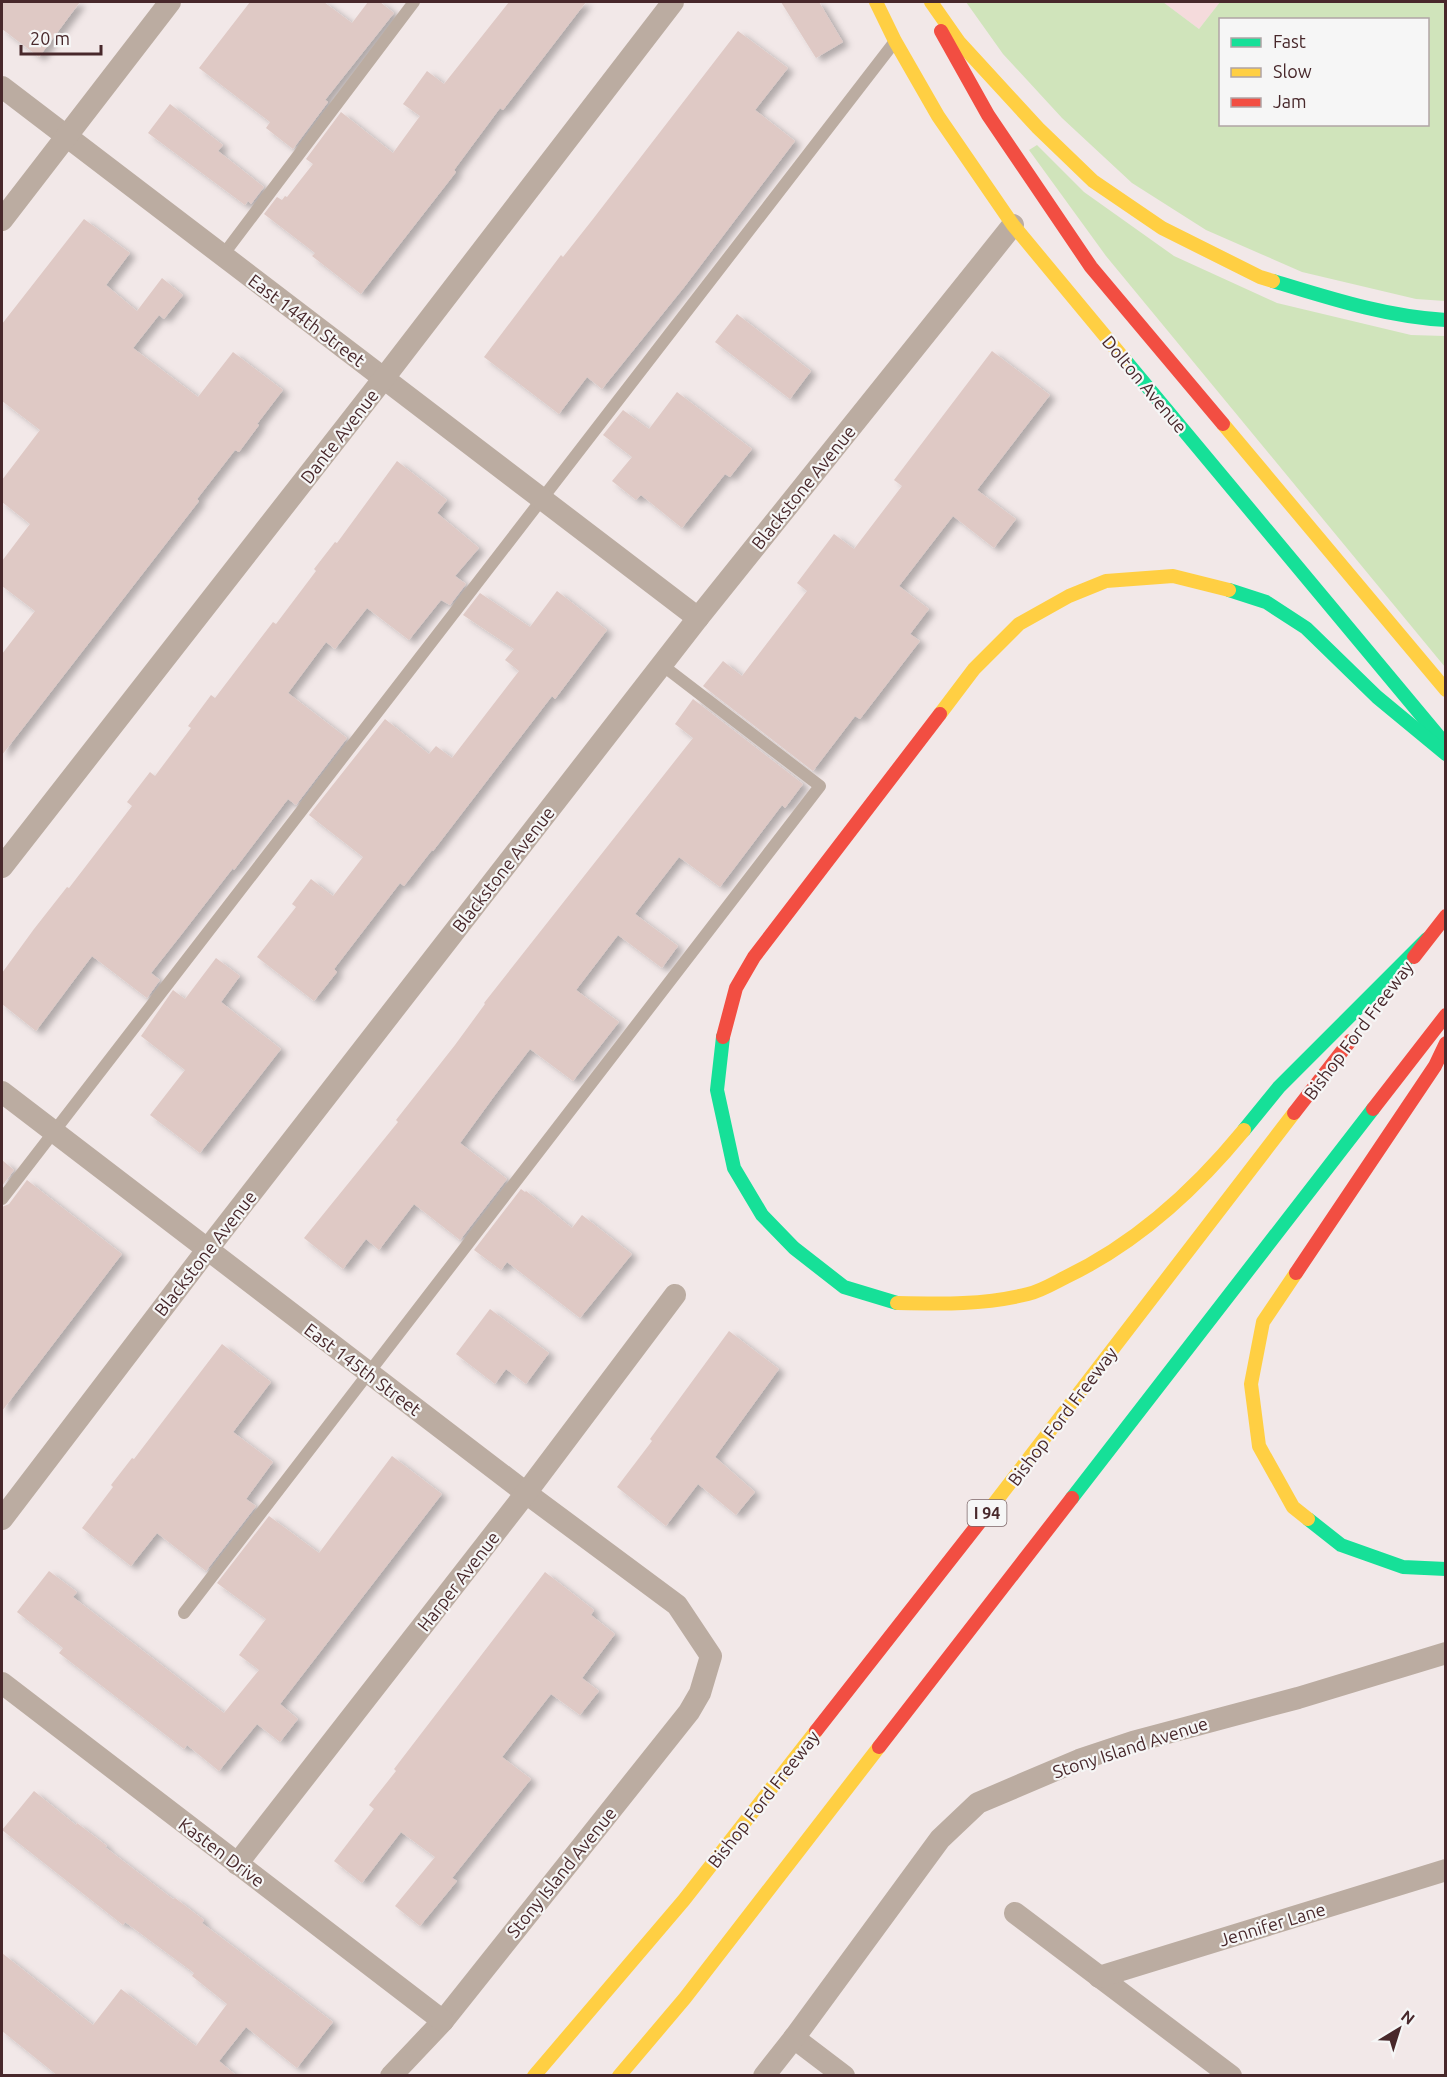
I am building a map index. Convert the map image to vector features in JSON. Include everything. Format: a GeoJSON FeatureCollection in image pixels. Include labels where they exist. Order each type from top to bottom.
{"type":"FeatureCollection","features":[{"type":"Feature","properties":{"kind":"main road","name":"Dolton Avenue"},"geometry":{"type":"LineString","coordinates":[[876,2],[895,41],[938,116],[1013,225],[1446,745]]}},
{"type":"Feature","properties":{"kind":"main road","name":"Dolton Avenue"},"geometry":{"type":"LineString","coordinates":[[925,2],[988,115],[1091,267],[1446,690]]}},
{"type":"Feature","properties":{"kind":"main road"},"geometry":{"type":"LineString","coordinates":[[931,2],[959,42],[1046,135],[1093,181],[1162,228],[1260,277],[1344,302],[1423,319],[1446,320]]}},
{"type":"Feature","properties":{"kind":"main road"},"geometry":{"type":"LineString","coordinates":[[1427,939],[1279,1087],[1217,1163],[1167,1212],[1098,1262],[1030,1294],[963,1305],[895,1303],[844,1287],[794,1248],[762,1215],[734,1167],[717,1090],[723,1038],[736,988],[754,957],[974,669],[1019,624],[1069,596],[1106,581],[1173,576],[1215,585],[1266,602],[1306,628],[1377,697],[1446,754]]}},
{"type":"Feature","properties":{"kind":"main road","name":"Bishop Ford Freeway"},"geometry":{"type":"LineString","coordinates":[[1370,1015],[1446,916]]}},
{"type":"Feature","properties":{"kind":"main road"},"geometry":{"type":"LineString","coordinates":[[619,2076],[685,1998],[1446,1016]]}},
{"type":"Feature","properties":{"kind":"main road","name":"Bishop Ford Freeway"},"geometry":{"type":"LineString","coordinates":[[534,2076],[684,1900],[1008,1487],[1355,1034]]}},
{"type":"Feature","properties":{"kind":"main road"},"geometry":{"type":"LineString","coordinates":[[1446,1043],[1435,1066],[1263,1322],[1251,1384],[1259,1446],[1293,1507],[1341,1545],[1403,1567],[1446,1569]]}},
{"type":"Feature","properties":{"kind":"street"},"geometry":{"type":"LineString","coordinates":[[2,220],[170,2]]}},
{"type":"Feature","properties":{"kind":"street","name":"Dante Avenue"},"geometry":{"type":"LineString","coordinates":[[2,867],[384,378],[672,2]]}},
{"type":"Feature","properties":{"kind":"street","name":"East 144th Street"},"geometry":{"type":"LineString","coordinates":[[2,87],[698,618]]}},
{"type":"Feature","properties":{"kind":"street","name":"Blackstone Avenue"},"geometry":{"type":"LineString","coordinates":[[2,1519],[207,1250],[698,618],[1013,225]]}},
{"type":"Feature","properties":{"kind":"street","name":"East 145th Street"},"geometry":{"type":"LineString","coordinates":[[2,1092],[526,1493],[677,1605],[711,1656]]}},
{"type":"Feature","properties":{"kind":"street","name":"Harper Avenue"},"geometry":{"type":"LineString","coordinates":[[237,1864],[526,1493],[675,1295]]}},
{"type":"Feature","properties":{"kind":"street","name":"Stony Island Avenue"},"geometry":{"type":"LineString","coordinates":[[764,2076],[940,1839],[978,1803],[1079,1760],[1133,1742],[1298,1698],[1446,1653]]}},
{"type":"Feature","properties":{"kind":"street","name":"Stony Island Avenue"},"geometry":{"type":"LineString","coordinates":[[391,2076],[443,2021],[689,1712],[700,1693],[711,1656]]}},
{"type":"Feature","properties":{"kind":"street","name":"Kasten Drive"},"geometry":{"type":"LineString","coordinates":[[2,1683],[443,2021]]}},
{"type":"Feature","properties":{"kind":"street","name":"Jennifer Lane"},"geometry":{"type":"LineString","coordinates":[[1099,1977],[1446,1870]]}},
{"type":"Feature","properties":{"kind":"street"},"geometry":{"type":"LineString","coordinates":[[1015,1913],[1231,2076]]}},
{"type":"Feature","properties":{"kind":"street"},"geometry":{"type":"LineString","coordinates":[[794,2038],[844,2076]]}},
{"type":"Feature","properties":{"kind":"lane"},"geometry":{"type":"LineString","coordinates":[[223,255],[414,2]]}},
{"type":"Feature","properties":{"kind":"lane"},"geometry":{"type":"LineString","coordinates":[[2,1200],[895,41]]}},
{"type":"Feature","properties":{"kind":"lane"},"geometry":{"type":"LineString","coordinates":[[184,1613],[820,786],[662,665]]}},
{"type":"Feature","properties":{"kind":"shaded area"},"geometry":{"type":"Polygon","coordinates":[[[1163,2],[1220,2],[1199,29],[1163,2]]]}},
{"type":"Feature","properties":{"kind":"green space"},"geometry":{"type":"Polygon","coordinates":[[[966,2],[1163,2],[1199,29],[1220,2],[1445,2],[1445,301],[1416,299],[1302,272],[1206,230],[1132,183],[1062,118],[1003,54],[966,2]]]}},
{"type":"Feature","properties":{"kind":"green space"},"geometry":{"type":"Polygon","coordinates":[[[1037,145],[1084,192],[1174,256],[1277,303],[1411,335],[1445,336],[1445,667],[1106,256],[1029,150],[1037,145]]]}},
{"type":"Feature","properties":{"kind":"building"},"geometry":{"type":"Polygon","coordinates":[[[2,2],[80,2],[39,57],[2,29],[2,2]]]}},
{"type":"Feature","properties":{"kind":"building"},"geometry":{"type":"Polygon","coordinates":[[[250,2],[324,2],[352,23],[368,2],[380,2],[394,13],[325,100],[328,102],[293,149],[266,128],[270,122],[199,68],[250,2]]]}},
{"type":"Feature","properties":{"kind":"building"},"geometry":{"type":"Polygon","coordinates":[[[509,2],[586,2],[503,110],[500,108],[454,170],[456,172],[361,294],[312,256],[315,253],[264,214],[277,197],[282,200],[285,196],[287,197],[313,164],[306,159],[341,112],[393,153],[420,116],[403,104],[427,71],[444,84],[509,2]]]}},
{"type":"Feature","properties":{"kind":"building"},"geometry":{"type":"Polygon","coordinates":[[[781,2],[819,2],[843,42],[816,58],[781,2]]]}},
{"type":"Feature","properties":{"kind":"building"},"geometry":{"type":"Polygon","coordinates":[[[738,31],[788,68],[755,110],[795,141],[685,286],[602,389],[587,377],[559,414],[484,357],[561,255],[563,257],[738,31]]]}},
{"type":"Feature","properties":{"kind":"building"},"geometry":{"type":"Polygon","coordinates":[[[170,104],[223,145],[218,151],[264,187],[251,204],[248,201],[245,205],[148,133],[170,104]]]}},
{"type":"Feature","properties":{"kind":"building"},"geometry":{"type":"Polygon","coordinates":[[[84,219],[130,253],[106,285],[137,311],[162,278],[183,295],[164,319],[159,315],[133,348],[198,397],[233,352],[283,390],[239,452],[235,450],[197,499],[199,501],[2,755],[2,654],[35,611],[2,586],[2,561],[30,524],[2,502],[2,480],[40,430],[2,401],[2,324],[84,219]]]}},
{"type":"Feature","properties":{"kind":"building"},"geometry":{"type":"Polygon","coordinates":[[[737,314],[811,371],[790,399],[715,342],[737,314]]]}},
{"type":"Feature","properties":{"kind":"building"},"geometry":{"type":"Polygon","coordinates":[[[992,351],[1050,395],[977,490],[1016,519],[994,548],[953,516],[899,586],[929,609],[910,634],[920,641],[860,719],[855,716],[813,771],[703,686],[723,661],[742,676],[807,591],[797,583],[834,534],[854,549],[902,486],[894,480],[992,351]]]}},
{"type":"Feature","properties":{"kind":"building"},"geometry":{"type":"Polygon","coordinates":[[[677,392],[752,449],[730,477],[725,474],[682,528],[641,495],[636,500],[612,481],[632,457],[603,435],[623,410],[649,429],[677,392]]]}},
{"type":"Feature","properties":{"kind":"building"},"geometry":{"type":"Polygon","coordinates":[[[397,461],[447,500],[437,513],[479,548],[455,576],[466,584],[450,605],[441,600],[409,640],[367,608],[335,649],[326,642],[288,693],[347,738],[296,805],[288,799],[151,973],[160,980],[147,998],[92,956],[36,1031],[2,1004],[2,973],[132,806],[127,802],[150,772],[155,776],[191,728],[188,726],[211,695],[215,698],[273,622],[276,624],[316,571],[314,569],[335,542],[337,543],[397,461]]]}},
{"type":"Feature","properties":{"kind":"building"},"geometry":{"type":"Polygon","coordinates":[[[557,591],[607,630],[555,699],[552,696],[433,851],[404,886],[400,883],[334,969],[337,972],[314,1001],[257,957],[296,907],[292,904],[311,879],[333,896],[363,857],[309,815],[385,719],[429,754],[436,746],[452,758],[519,671],[505,660],[514,649],[463,615],[480,593],[530,627],[557,591]]]}},
{"type":"Feature","properties":{"kind":"building"},"geometry":{"type":"Polygon","coordinates":[[[693,699],[803,784],[785,808],[782,805],[720,887],[679,857],[635,914],[678,946],[662,968],[618,935],[576,990],[619,1022],[573,1081],[530,1049],[495,1095],[460,1143],[507,1179],[460,1240],[414,1204],[379,1250],[366,1239],[343,1269],[304,1238],[398,1122],[396,1120],[455,1045],[484,1003],[693,738],[675,724],[693,699]]]}},
{"type":"Feature","properties":{"kind":"building"},"geometry":{"type":"Polygon","coordinates":[[[216,958],[240,976],[221,1002],[281,1049],[200,1153],[150,1115],[185,1070],[141,1036],[173,990],[185,999],[216,958]]]}},
{"type":"Feature","properties":{"kind":"building"},"geometry":{"type":"Polygon","coordinates":[[[2,1160],[14,1170],[2,1186],[2,1160]]]}},
{"type":"Feature","properties":{"kind":"building"},"geometry":{"type":"Polygon","coordinates":[[[27,1180],[122,1254],[2,1411],[2,1207],[9,1204],[27,1180]]]}},
{"type":"Feature","properties":{"kind":"building"},"geometry":{"type":"Polygon","coordinates":[[[521,1189],[572,1228],[582,1215],[632,1254],[580,1318],[507,1262],[501,1270],[474,1250],[521,1189]]]}},
{"type":"Feature","properties":{"kind":"building"},"geometry":{"type":"Polygon","coordinates":[[[490,1309],[549,1353],[526,1384],[506,1369],[495,1384],[456,1354],[490,1309]]]}},
{"type":"Feature","properties":{"kind":"building"},"geometry":{"type":"Polygon","coordinates":[[[729,1331],[779,1369],[715,1457],[755,1492],[736,1515],[698,1484],[666,1526],[617,1487],[729,1331]]]}},
{"type":"Feature","properties":{"kind":"building"},"geometry":{"type":"Polygon","coordinates":[[[222,1344],[271,1382],[233,1432],[273,1462],[246,1499],[256,1506],[206,1571],[157,1533],[131,1566],[82,1528],[113,1487],[111,1485],[132,1458],[134,1459],[222,1344]]]}},
{"type":"Feature","properties":{"kind":"building"},"geometry":{"type":"Polygon","coordinates":[[[392,1456],[442,1494],[280,1704],[298,1719],[280,1742],[257,1724],[219,1771],[187,1745],[184,1749],[59,1653],[63,1648],[17,1612],[49,1571],[77,1592],[73,1597],[224,1713],[259,1670],[239,1655],[266,1619],[217,1583],[269,1516],[319,1553],[392,1456]]]}},
{"type":"Feature","properties":{"kind":"building"},"geometry":{"type":"Polygon","coordinates":[[[545,1572],[594,1610],[591,1615],[615,1634],[582,1678],[599,1691],[580,1715],[551,1694],[502,1757],[531,1779],[452,1878],[457,1881],[420,1926],[395,1906],[435,1857],[401,1832],[362,1883],[334,1861],[374,1809],[369,1805],[396,1771],[394,1769],[545,1572]]]}},
{"type":"Feature","properties":{"kind":"building"},"geometry":{"type":"Polygon","coordinates":[[[34,1791],[173,1899],[175,1898],[204,1920],[202,1923],[333,2022],[297,2068],[246,2027],[219,2061],[237,2076],[58,2076],[2,2031],[2,1953],[93,2025],[121,1989],[196,2046],[227,2004],[192,1976],[194,1973],[125,1922],[123,1925],[2,1830],[34,1791]]]}},
{"type":"Feature","properties":{"kind":"traffic: fast"},"geometry":{"type":"LineString","coordinates":[[1273,281],[1380,311],[1446,320]]}},
{"type":"Feature","properties":{"kind":"traffic: fast"},"geometry":{"type":"LineString","coordinates":[[1125,360],[1441,739]]}},
{"type":"Feature","properties":{"kind":"traffic: fast"},"geometry":{"type":"LineString","coordinates":[[1229,590],[1266,602],[1306,628],[1377,697],[1446,754]]}},
{"type":"Feature","properties":{"kind":"traffic: fast"},"geometry":{"type":"LineString","coordinates":[[1244,1130],[1279,1087],[1427,939]]}},
{"type":"Feature","properties":{"kind":"traffic: fast"},"geometry":{"type":"LineString","coordinates":[[723,1037],[717,1090],[734,1168],[762,1215],[794,1248],[844,1287],[897,1303]]}},
{"type":"Feature","properties":{"kind":"traffic: fast"},"geometry":{"type":"LineString","coordinates":[[1072,1498],[1373,1109]]}},
{"type":"Feature","properties":{"kind":"traffic: fast"},"geometry":{"type":"LineString","coordinates":[[1308,1519],[1341,1545],[1403,1567],[1446,1569]]}},
{"type":"Feature","properties":{"kind":"traffic: slow"},"geometry":{"type":"LineString","coordinates":[[876,2],[895,41],[938,116],[1013,225],[1125,360]]}},
{"type":"Feature","properties":{"kind":"traffic: slow"},"geometry":{"type":"LineString","coordinates":[[931,2],[959,42],[1038,128],[1093,181],[1162,228],[1260,277],[1273,281]]}},
{"type":"Feature","properties":{"kind":"traffic: slow"},"geometry":{"type":"LineString","coordinates":[[1223,424],[1446,690]]}},
{"type":"Feature","properties":{"kind":"traffic: slow"},"geometry":{"type":"LineString","coordinates":[[940,714],[974,669],[1019,624],[1069,596],[1106,581],[1173,576],[1229,590]]}},
{"type":"Feature","properties":{"kind":"traffic: slow"},"geometry":{"type":"LineString","coordinates":[[983,1518],[1294,1113]]}},
{"type":"Feature","properties":{"kind":"traffic: slow"},"geometry":{"type":"LineString","coordinates":[[897,1303],[979,1302],[1012,1298],[1047,1287],[1117,1248],[1163,1214],[1205,1174],[1244,1130]]}},
{"type":"Feature","properties":{"kind":"traffic: slow"},"geometry":{"type":"LineString","coordinates":[[1296,1273],[1263,1322],[1251,1384],[1259,1446],[1293,1507],[1308,1519]]}},
{"type":"Feature","properties":{"kind":"traffic: slow"},"geometry":{"type":"LineString","coordinates":[[534,2076],[684,1900],[816,1731]]}},
{"type":"Feature","properties":{"kind":"traffic: slow"},"geometry":{"type":"LineString","coordinates":[[619,2076],[685,1998],[879,1747]]}},
{"type":"Feature","properties":{"kind":"traffic: jam"},"geometry":{"type":"LineString","coordinates":[[941,31],[988,115],[1091,267],[1223,424]]}},
{"type":"Feature","properties":{"kind":"traffic: jam"},"geometry":{"type":"LineString","coordinates":[[723,1037],[736,988],[754,957],[940,714]]}},
{"type":"Feature","properties":{"kind":"traffic: jam"},"geometry":{"type":"LineString","coordinates":[[1414,957],[1446,916]]}},
{"type":"Feature","properties":{"kind":"traffic: jam"},"geometry":{"type":"LineString","coordinates":[[1373,1109],[1446,1015]]}},
{"type":"Feature","properties":{"kind":"traffic: jam"},"geometry":{"type":"LineString","coordinates":[[1294,1113],[1350,1041]]}},
{"type":"Feature","properties":{"kind":"traffic: jam"},"geometry":{"type":"LineString","coordinates":[[1296,1273],[1435,1066],[1446,1043]]}},
{"type":"Feature","properties":{"kind":"traffic: jam"},"geometry":{"type":"LineString","coordinates":[[879,1747],[1072,1498]]}},
{"type":"Feature","properties":{"kind":"traffic: jam"},"geometry":{"type":"LineString","coordinates":[[816,1731],[983,1518]]}}]}
